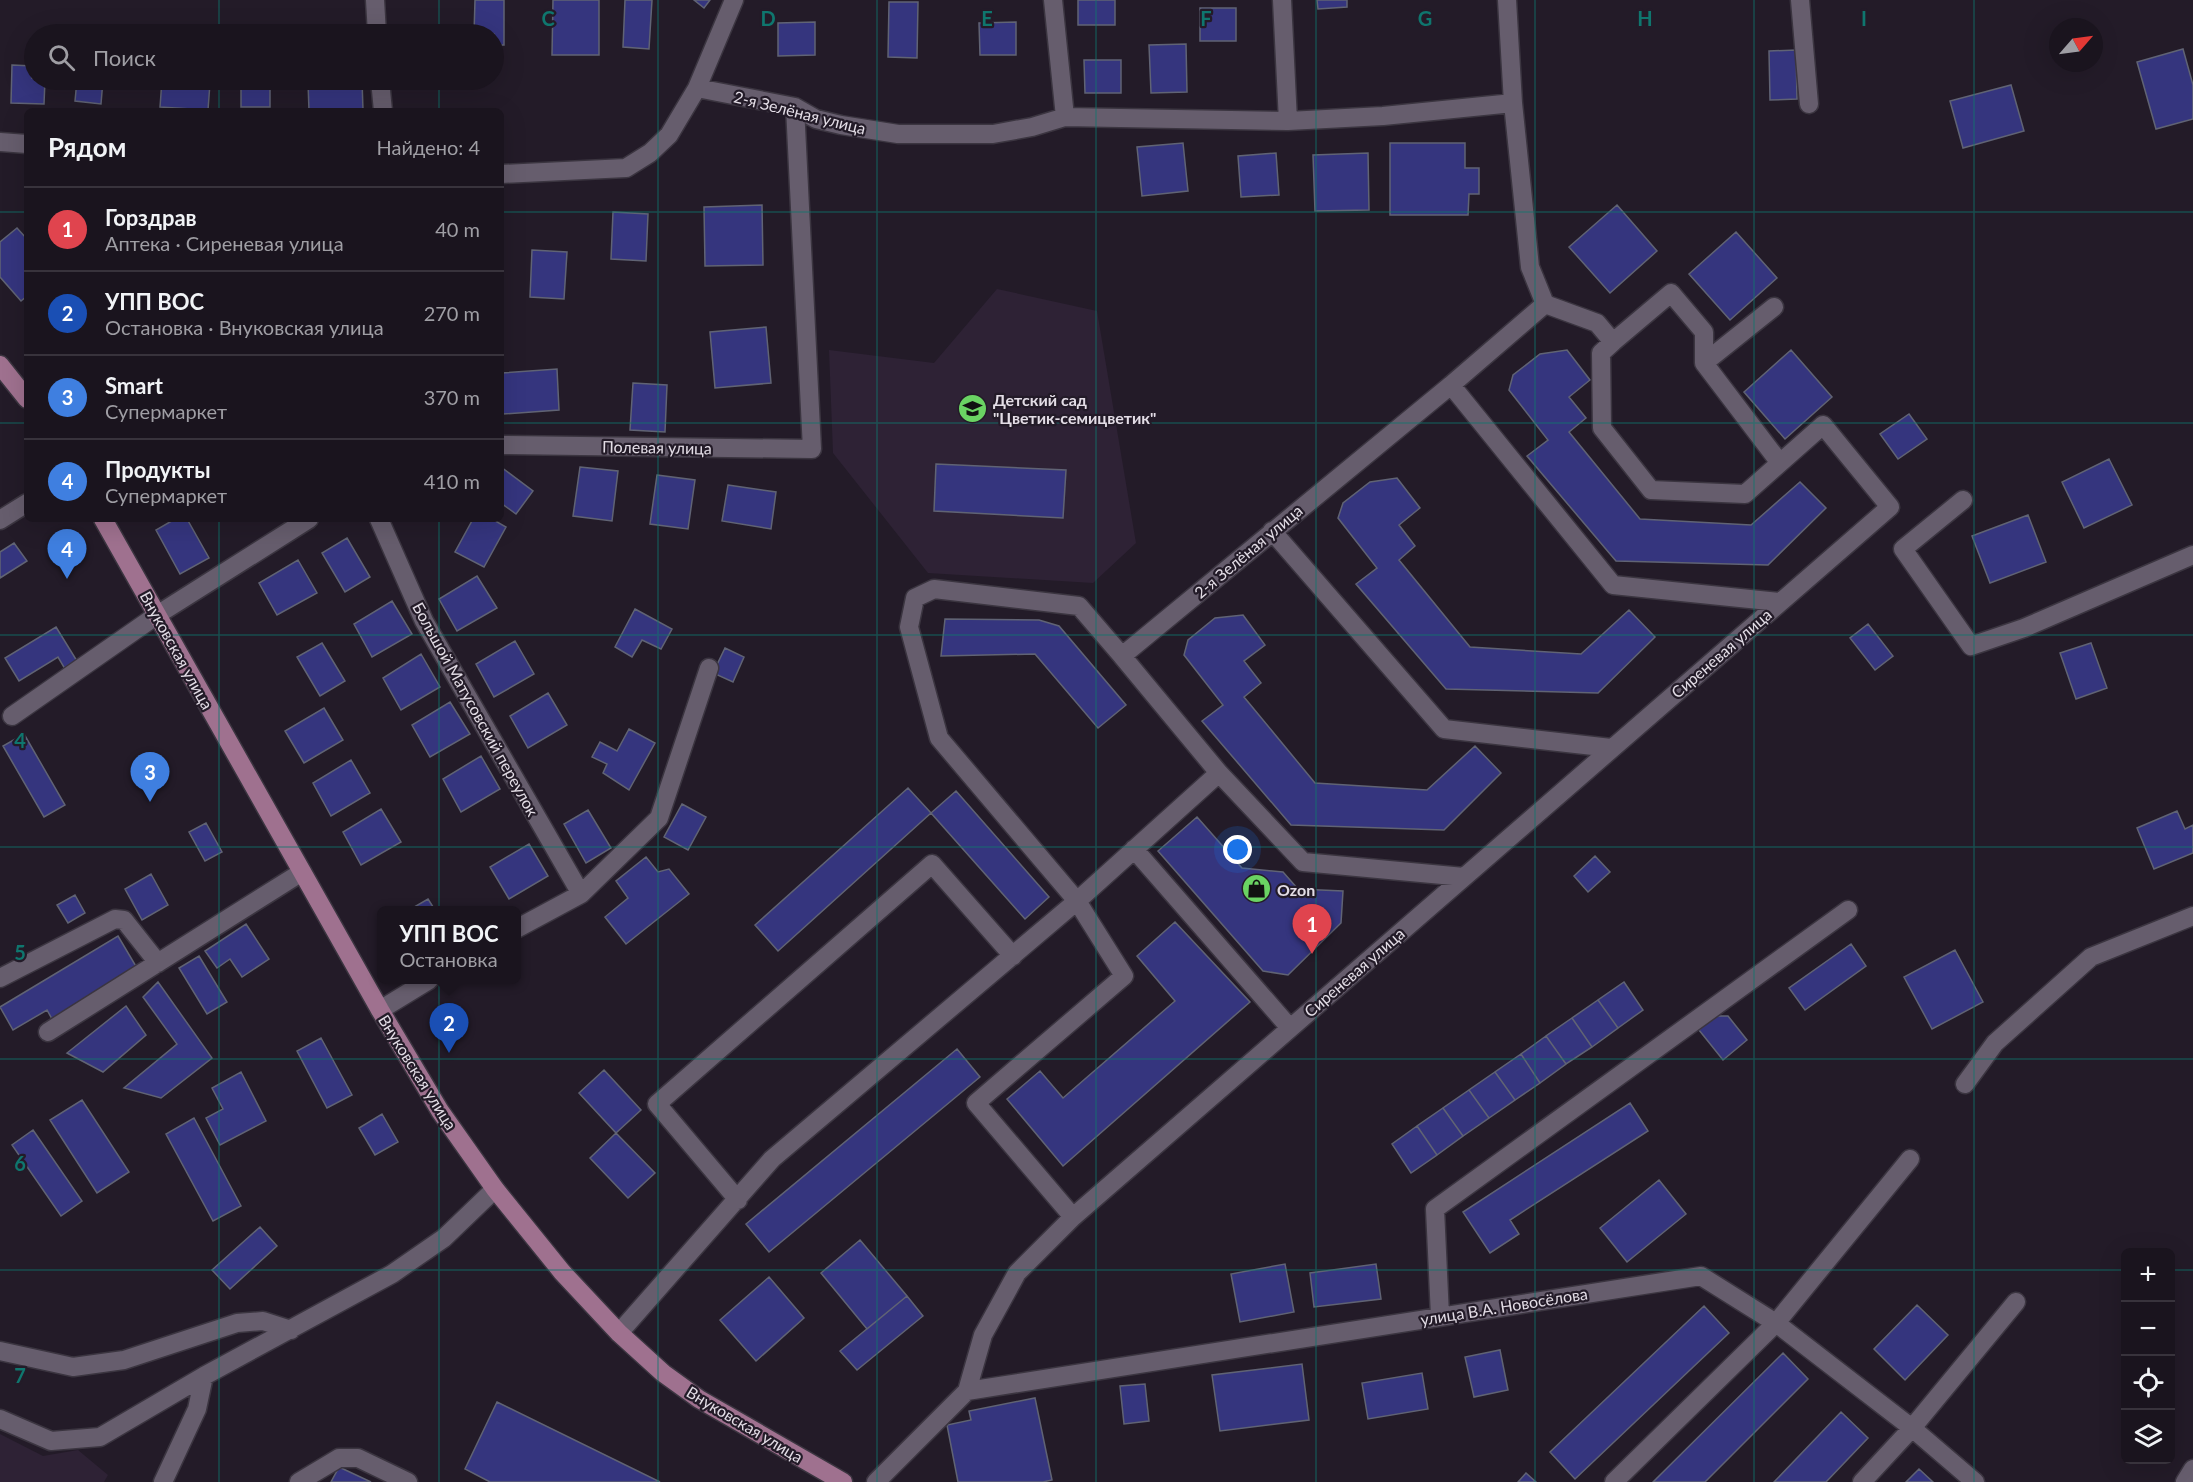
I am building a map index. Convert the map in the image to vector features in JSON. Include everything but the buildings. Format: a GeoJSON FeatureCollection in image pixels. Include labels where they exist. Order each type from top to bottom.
{"type":"FeatureCollection","features":[{"type":"Feature","properties":{"kind":"main road"},"geometry":{"type":"LineString","coordinates":[[0,365],[24,395]]}},
{"type":"Feature","properties":{"kind":"main road","name":"Внуковская улица"},"geometry":{"type":"LineString","coordinates":[[105,522],[380,1010],[440,1111],[495,1189],[562,1272],[619,1333],[663,1373],[699,1399],[843,1482]]}},
{"type":"Feature","properties":{"kind":"street"},"geometry":{"type":"LineString","coordinates":[[375,0],[376,24]]}},
{"type":"Feature","properties":{"kind":"street"},"geometry":{"type":"LineString","coordinates":[[504,174],[626,168],[650,153],[669,135],[697,88],[734,0]]}},
{"type":"Feature","properties":{"kind":"street"},"geometry":{"type":"LineString","coordinates":[[1053,0],[1065,117]]}},
{"type":"Feature","properties":{"kind":"street"},"geometry":{"type":"LineString","coordinates":[[1282,0],[1288,121]]}},
{"type":"Feature","properties":{"kind":"street"},"geometry":{"type":"LineString","coordinates":[[1507,0],[1513,103],[1530,267],[1545,304],[1597,323],[1613,342]]}},
{"type":"Feature","properties":{"kind":"street"},"geometry":{"type":"LineString","coordinates":[[1800,0],[1809,104]]}},
{"type":"Feature","properties":{"kind":"street","name":"2-я Зелёная улица"},"geometry":{"type":"LineString","coordinates":[[697,88],[795,107],[816,119],[898,134],[993,134],[1032,127],[1065,117],[1288,121],[1383,116],[1513,103]]}},
{"type":"Feature","properties":{"kind":"street"},"geometry":{"type":"LineString","coordinates":[[381,90],[383,108]]}},
{"type":"Feature","properties":{"kind":"street","name":"Полевая улица"},"geometry":{"type":"LineString","coordinates":[[504,445],[812,449],[795,107]]}},
{"type":"Feature","properties":{"kind":"street"},"geometry":{"type":"LineString","coordinates":[[0,142],[24,144]]}},
{"type":"Feature","properties":{"kind":"street"},"geometry":{"type":"LineString","coordinates":[[1671,293],[1704,332],[1704,363],[1780,463],[1745,494],[1651,489],[1602,428],[1601,352],[1613,342],[1671,293]]}},
{"type":"Feature","properties":{"kind":"street","name":"2-я Зелёная улица"},"geometry":{"type":"LineString","coordinates":[[1122,656],[1451,385],[1545,304]]}},
{"type":"Feature","properties":{"kind":"street"},"geometry":{"type":"LineString","coordinates":[[1704,363],[1774,307]]}},
{"type":"Feature","properties":{"kind":"street"},"geometry":{"type":"LineString","coordinates":[[1451,385],[1613,585],[1779,602]]}},
{"type":"Feature","properties":{"kind":"street","name":"Сиреневая улица"},"geometry":{"type":"LineString","coordinates":[[876,1482],[967,1391],[983,1335],[1017,1273],[1073,1217],[1890,507],[1823,425],[1780,463]]}},
{"type":"Feature","properties":{"kind":"street"},"geometry":{"type":"LineString","coordinates":[[1963,500],[1903,549],[1971,646],[2024,628],[2193,555]]}},
{"type":"Feature","properties":{"kind":"street"},"geometry":{"type":"LineString","coordinates":[[0,520],[24,505]]}},
{"type":"Feature","properties":{"kind":"street"},"geometry":{"type":"LineString","coordinates":[[12,716],[157,615],[304,522]]}},
{"type":"Feature","properties":{"kind":"street","name":"Большой Матусовский переулок"},"geometry":{"type":"LineString","coordinates":[[380,522],[424,621],[581,894]]}},
{"type":"Feature","properties":{"kind":"street"},"geometry":{"type":"LineString","coordinates":[[1272,531],[1444,729],[1611,748]]}},
{"type":"Feature","properties":{"kind":"street"},"geometry":{"type":"LineString","coordinates":[[1073,1217],[976,1103],[1124,976],[1077,901],[939,738],[909,627],[915,598],[934,589],[1079,606],[1219,773],[1303,862],[1464,876]]}},
{"type":"Feature","properties":{"kind":"street"},"geometry":{"type":"LineString","coordinates":[[521,926],[581,894],[659,818],[709,668]]}},
{"type":"Feature","properties":{"kind":"street"},"geometry":{"type":"LineString","coordinates":[[619,1333],[772,1159],[1077,901],[1219,773]]}},
{"type":"Feature","properties":{"kind":"street"},"geometry":{"type":"LineString","coordinates":[[1134,849],[1290,1028]]}},
{"type":"Feature","properties":{"kind":"street"},"geometry":{"type":"LineString","coordinates":[[738,1200],[657,1104],[932,864],[1013,956]]}},
{"type":"Feature","properties":{"kind":"street"},"geometry":{"type":"LineString","coordinates":[[48,1032],[302,872]]}},
{"type":"Feature","properties":{"kind":"street"},"geometry":{"type":"LineString","coordinates":[[1440,1316],[1435,1209],[1848,910]]}},
{"type":"Feature","properties":{"kind":"street"},"geometry":{"type":"LineString","coordinates":[[1965,1084],[1995,1042],[2091,957],[2193,916]]}},
{"type":"Feature","properties":{"kind":"street"},"geometry":{"type":"LineString","coordinates":[[0,978],[115,919],[124,920],[158,963]]}},
{"type":"Feature","properties":{"kind":"street"},"geometry":{"type":"LineString","coordinates":[[380,1010],[422,984]]}},
{"type":"Feature","properties":{"kind":"street"},"geometry":{"type":"LineString","coordinates":[[1614,1482],[1776,1323],[1910,1159]]}},
{"type":"Feature","properties":{"kind":"street"},"geometry":{"type":"LineString","coordinates":[[0,1419],[51,1441],[100,1437],[204,1376],[392,1274],[444,1238],[495,1189]]}},
{"type":"Feature","properties":{"kind":"street","name":"улица В.А. Новосёлова"},"geometry":{"type":"LineString","coordinates":[[967,1391],[1701,1275],[1776,1323],[1912,1428],[1975,1482]]}},
{"type":"Feature","properties":{"kind":"street"},"geometry":{"type":"LineString","coordinates":[[1862,1482],[1912,1428],[2016,1302]]}},
{"type":"Feature","properties":{"kind":"street"},"geometry":{"type":"LineString","coordinates":[[0,1352],[73,1366],[124,1360],[237,1323],[263,1321],[291,1330]]}},
{"type":"Feature","properties":{"kind":"street"},"geometry":{"type":"LineString","coordinates":[[163,1482],[197,1409],[204,1376]]}},
{"type":"Feature","properties":{"kind":"street"},"geometry":{"type":"LineString","coordinates":[[299,1482],[339,1458],[358,1458],[408,1482]]}},
{"type":"Feature","properties":{"kind":"street"},"geometry":{"type":"LineString","coordinates":[[2186,1482],[2193,1469]]}},
{"type":"Feature","properties":{"kind":"shaded area","name":"Детский сад \"Цветик-семицветик\""},"geometry":{"type":"Polygon","coordinates":[[[997,289],[1097,311],[1136,543],[1093,583],[928,573],[833,453],[829,350],[934,363],[997,289]]]}},
{"type":"Feature","properties":{"kind":"shaded area"},"geometry":{"type":"Polygon","coordinates":[[[0,1434],[43,1456],[78,1450],[108,1475],[104,1482],[0,1482],[0,1434]]]}},
{"type":"Feature","properties":{"kind":"place","name":"Детский сад \"Цветик-семицветик\""},"geometry":{"type":"Point","coordinates":[972,408]}},
{"type":"Feature","properties":{"kind":"place","name":"Продукты"},"geometry":{"type":"Point","coordinates":[67,579]}},
{"type":"Feature","properties":{"kind":"place","name":"Smart"},"geometry":{"type":"Point","coordinates":[150,802]}},
{"type":"Feature","properties":{"kind":"place","name":"Ozon"},"geometry":{"type":"Point","coordinates":[1256,889]}},
{"type":"Feature","properties":{"kind":"place","name":"Горздрав"},"geometry":{"type":"Point","coordinates":[1312,954]}},
{"type":"Feature","properties":{"kind":"place","name":"УПП ВОС"},"geometry":{"type":"Point","coordinates":[449,1053]}}]}
